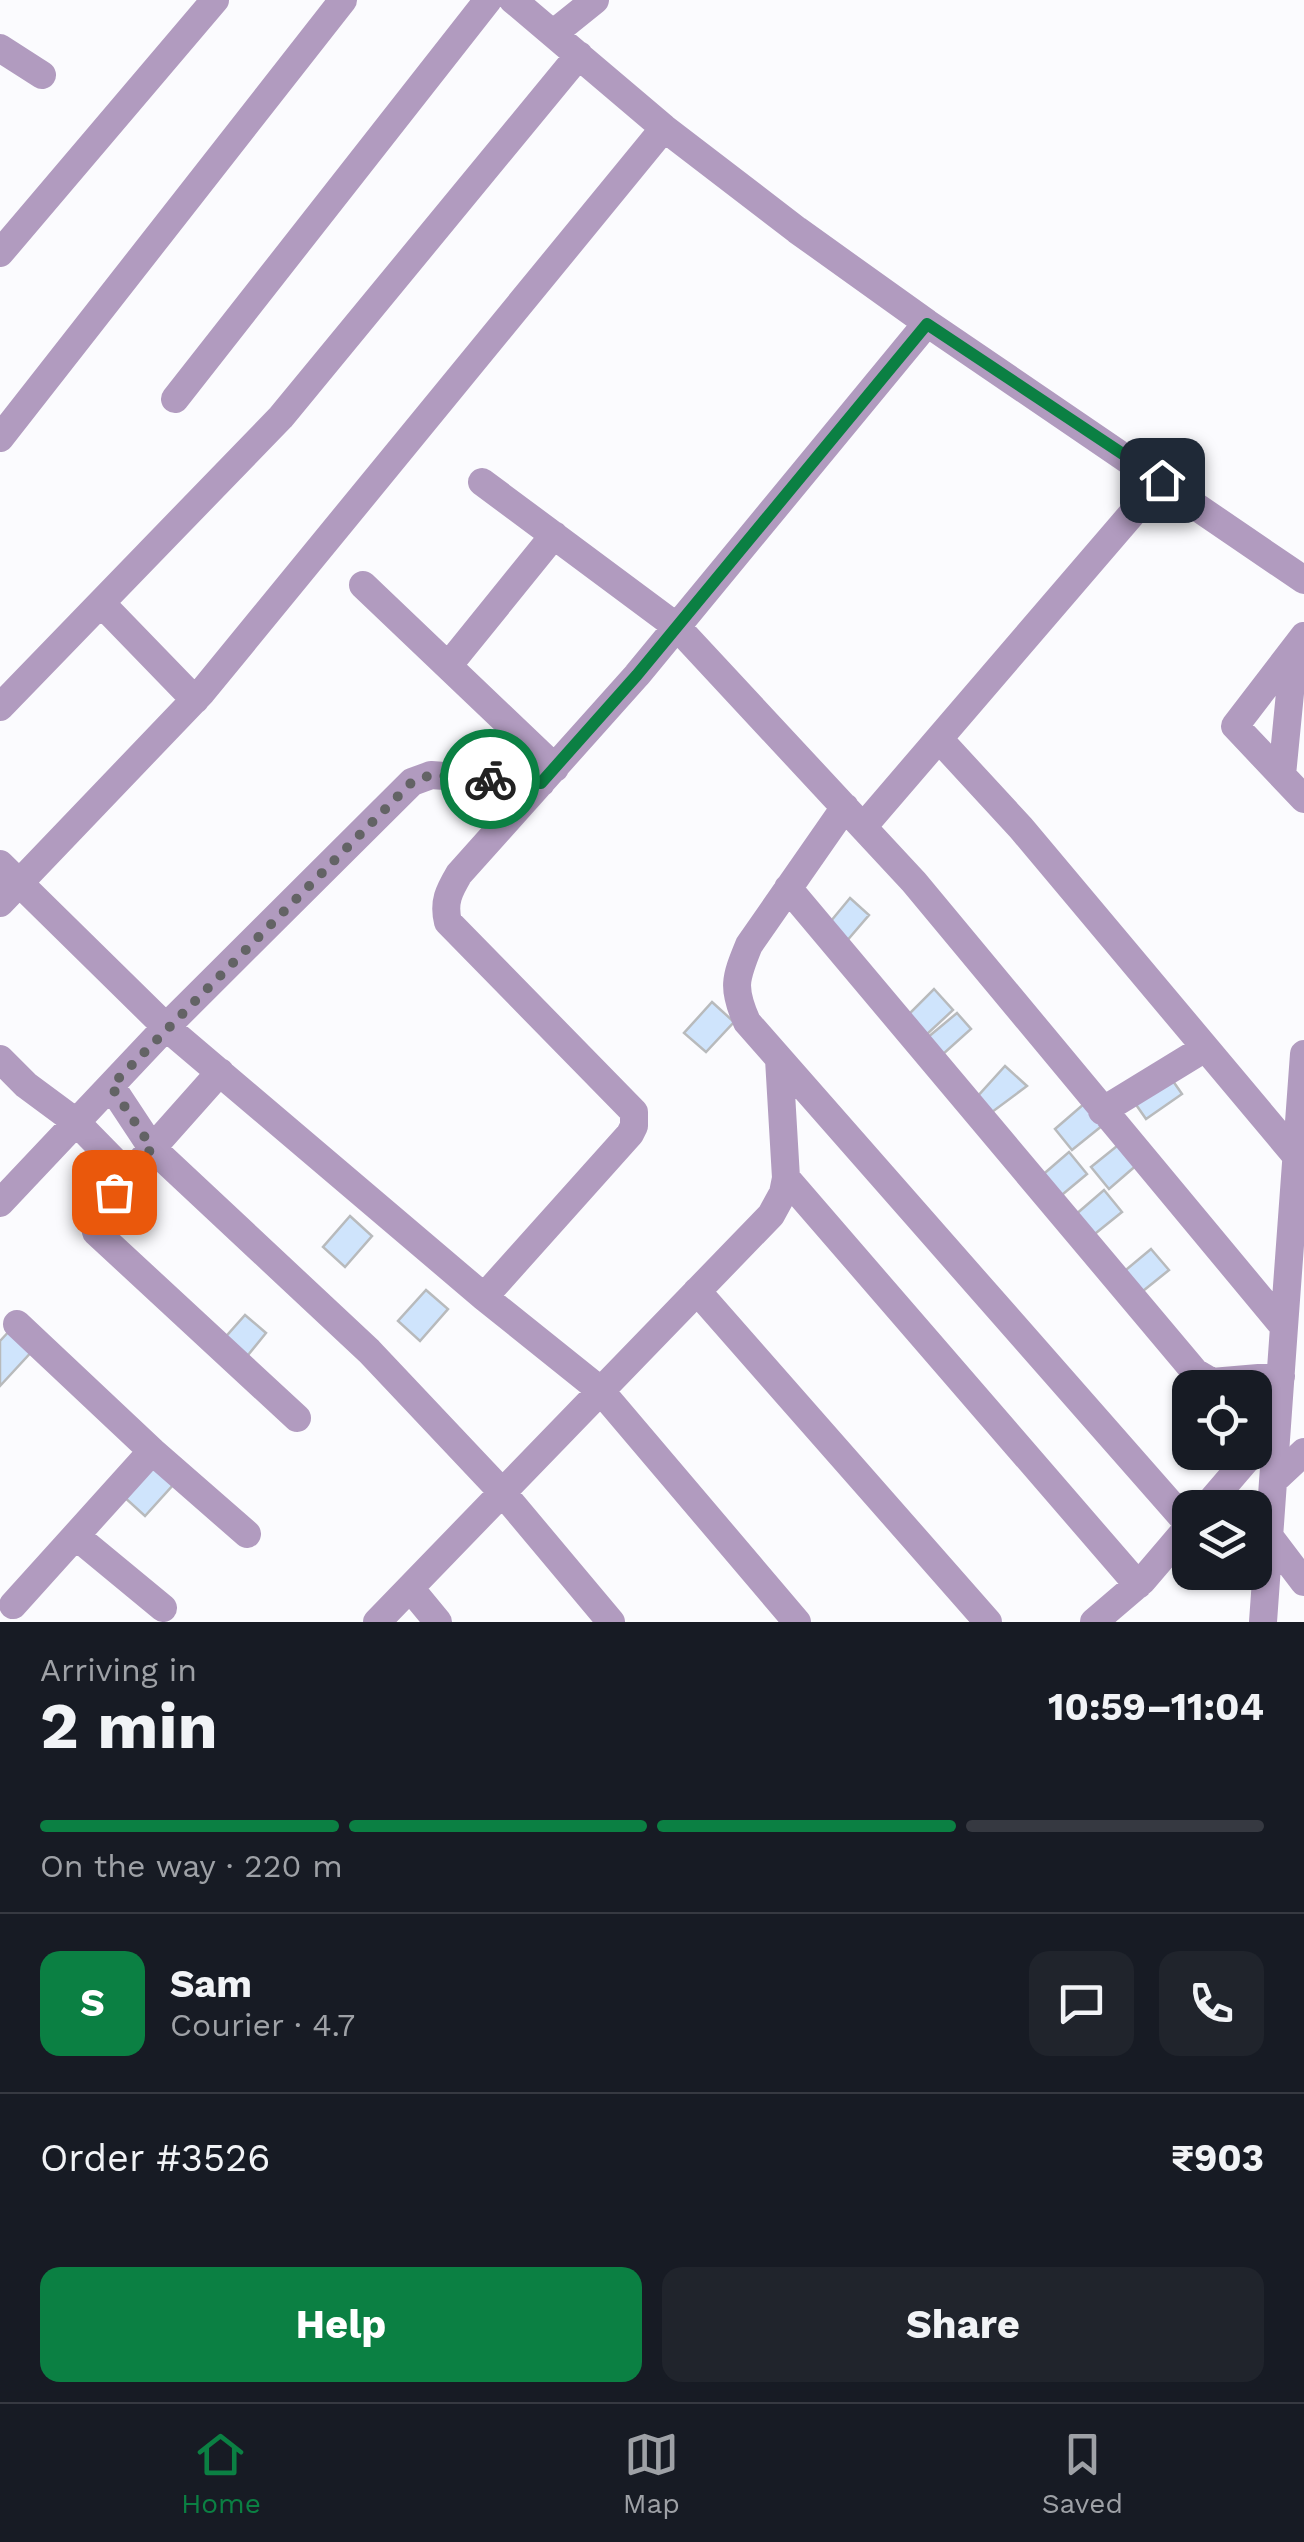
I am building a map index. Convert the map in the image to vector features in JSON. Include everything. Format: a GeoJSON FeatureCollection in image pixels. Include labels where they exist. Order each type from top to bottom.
{"type":"FeatureCollection","features":[{"type":"Feature","properties":{"kind":"street"},"geometry":{"type":"LineString","coordinates":[[0,438],[343,0]]}},
{"type":"Feature","properties":{"kind":"street"},"geometry":{"type":"LineString","coordinates":[[174,399],[488,0]]}},
{"type":"Feature","properties":{"kind":"street"},"geometry":{"type":"LineString","coordinates":[[512,0],[664,128],[797,230],[927,324],[1304,580]]}},
{"type":"Feature","properties":{"kind":"street"},"geometry":{"type":"LineString","coordinates":[[554,32],[595,0]]}},
{"type":"Feature","properties":{"kind":"street"},"geometry":{"type":"LineString","coordinates":[[3,242],[201,5]]}},
{"type":"Feature","properties":{"kind":"street"},"geometry":{"type":"LineString","coordinates":[[0,48],[42,75]]}},
{"type":"Feature","properties":{"kind":"street"},"geometry":{"type":"LineString","coordinates":[[0,707],[281,417],[579,55]]}},
{"type":"Feature","properties":{"kind":"street"},"geometry":{"type":"LineString","coordinates":[[664,128],[195,700],[6,884],[166,1027],[484,1297],[600,1390],[796,1622]]}},
{"type":"Feature","properties":{"kind":"street"},"geometry":{"type":"LineString","coordinates":[[484,1297],[630,1134],[635,1118],[634,1112],[448,922],[448,892],[459,874],[677,627],[927,324]]}},
{"type":"Feature","properties":{"kind":"street"},"geometry":{"type":"LineString","coordinates":[[1162,480],[939,738],[854,817],[788,888],[749,945],[738,970],[736,996],[747,1022],[778,1059],[1172,1505]]}},
{"type":"Feature","properties":{"kind":"street"},"geometry":{"type":"LineString","coordinates":[[482,482],[677,627],[914,882],[1284,1327]]}},
{"type":"Feature","properties":{"kind":"street"},"geometry":{"type":"LineString","coordinates":[[448,666],[554,535]]}},
{"type":"Feature","properties":{"kind":"street"},"geometry":{"type":"LineString","coordinates":[[363,586],[448,666],[548,776]]}},
{"type":"Feature","properties":{"kind":"street"},"geometry":{"type":"LineString","coordinates":[[101,603],[195,700]]}},
{"type":"Feature","properties":{"kind":"street"},"geometry":{"type":"LineString","coordinates":[[1299,644],[1235,726],[1304,798]]}},
{"type":"Feature","properties":{"kind":"street"},"geometry":{"type":"LineString","coordinates":[[1282,775],[1299,644]]}},
{"type":"Feature","properties":{"kind":"street"},"geometry":{"type":"LineString","coordinates":[[939,738],[1021,828],[1300,1161]]}},
{"type":"Feature","properties":{"kind":"street"},"geometry":{"type":"LineString","coordinates":[[0,1203],[166,1027],[412,782],[431,775],[548,776]]}},
{"type":"Feature","properties":{"kind":"street"},"geometry":{"type":"LineString","coordinates":[[788,888],[1195,1372],[1212,1382],[1280,1376]]}},
{"type":"Feature","properties":{"kind":"street"},"geometry":{"type":"LineString","coordinates":[[1102,1111],[1205,1048]]}},
{"type":"Feature","properties":{"kind":"street"},"geometry":{"type":"LineString","coordinates":[[1272,1495],[1300,1161],[1304,1054]]}},
{"type":"Feature","properties":{"kind":"street"},"geometry":{"type":"LineString","coordinates":[[0,1059],[26,1085],[76,1122],[128,1175]]}},
{"type":"Feature","properties":{"kind":"street"},"geometry":{"type":"LineString","coordinates":[[377,1622],[771,1215],[786,1178],[778,1059]]}},
{"type":"Feature","properties":{"kind":"street"},"geometry":{"type":"LineString","coordinates":[[220,1072],[100,1208],[94,1220],[96,1232],[297,1418]]}},
{"type":"Feature","properties":{"kind":"street"},"geometry":{"type":"LineString","coordinates":[[111,1086],[152,1148],[368,1351],[502,1492],[610,1622]]}},
{"type":"Feature","properties":{"kind":"street"},"geometry":{"type":"LineString","coordinates":[[786,1178],[1138,1585]]}},
{"type":"Feature","properties":{"kind":"street"},"geometry":{"type":"LineString","coordinates":[[697,1291],[988,1622]]}},
{"type":"Feature","properties":{"kind":"street"},"geometry":{"type":"LineString","coordinates":[[17,1324],[152,1452],[247,1534]]}},
{"type":"Feature","properties":{"kind":"street"},"geometry":{"type":"LineString","coordinates":[[1272,1430],[1277,1424]]}},
{"type":"Feature","properties":{"kind":"street"},"geometry":{"type":"LineString","coordinates":[[15,1607],[152,1452]]}},
{"type":"Feature","properties":{"kind":"street"},"geometry":{"type":"LineString","coordinates":[[1273,1481],[1304,1452]]}},
{"type":"Feature","properties":{"kind":"street"},"geometry":{"type":"LineString","coordinates":[[1220,1490],[1238,1470]]}},
{"type":"Feature","properties":{"kind":"street"},"geometry":{"type":"LineString","coordinates":[[77,1537],[163,1608]]}},
{"type":"Feature","properties":{"kind":"street"},"geometry":{"type":"LineString","coordinates":[[1272,1540],[1304,1582]]}},
{"type":"Feature","properties":{"kind":"street"},"geometry":{"type":"LineString","coordinates":[[1094,1622],[1138,1585],[1172,1546]]}},
{"type":"Feature","properties":{"kind":"street"},"geometry":{"type":"LineString","coordinates":[[410,1588],[438,1622]]}},
{"type":"Feature","properties":{"kind":"street"},"geometry":{"type":"LineString","coordinates":[[1263,1622],[1265,1590]]}},
{"type":"Feature","properties":{"kind":"building"},"geometry":{"type":"Polygon","coordinates":[[[850,898],[869,915],[845,943],[826,927],[850,898]]]}},
{"type":"Feature","properties":{"kind":"building"},"geometry":{"type":"Polygon","coordinates":[[[934,989],[953,1010],[925,1036],[907,1016],[934,989]]]}},
{"type":"Feature","properties":{"kind":"building"},"geometry":{"type":"Polygon","coordinates":[[[712,1002],[734,1022],[706,1052],[684,1033],[712,1002]]]}},
{"type":"Feature","properties":{"kind":"building"},"geometry":{"type":"Polygon","coordinates":[[[957,1013],[971,1029],[942,1055],[927,1038],[957,1013]]]}},
{"type":"Feature","properties":{"kind":"building"},"geometry":{"type":"Polygon","coordinates":[[[1005,1066],[1027,1086],[988,1115],[977,1097],[1005,1066]]]}},
{"type":"Feature","properties":{"kind":"building"},"geometry":{"type":"Polygon","coordinates":[[[1166,1071],[1182,1094],[1146,1119],[1130,1096],[1166,1071]]]}},
{"type":"Feature","properties":{"kind":"building"},"geometry":{"type":"Polygon","coordinates":[[[1085,1103],[1103,1125],[1072,1150],[1055,1129],[1085,1103]]]}},
{"type":"Feature","properties":{"kind":"building"},"geometry":{"type":"Polygon","coordinates":[[[1122,1142],[1139,1163],[1109,1189],[1091,1167],[1122,1142]]]}},
{"type":"Feature","properties":{"kind":"building"},"geometry":{"type":"Polygon","coordinates":[[[1069,1152],[1087,1174],[1057,1199],[1039,1178],[1069,1152]]]}},
{"type":"Feature","properties":{"kind":"building"},"geometry":{"type":"Polygon","coordinates":[[[1104,1190],[1122,1212],[1091,1237],[1074,1216],[1104,1190]]]}},
{"type":"Feature","properties":{"kind":"building"},"geometry":{"type":"Polygon","coordinates":[[[350,1216],[372,1236],[345,1267],[323,1247],[350,1216]]]}},
{"type":"Feature","properties":{"kind":"building"},"geometry":{"type":"Polygon","coordinates":[[[1151,1249],[1169,1270],[1138,1295],[1121,1274],[1151,1249]]]}},
{"type":"Feature","properties":{"kind":"building"},"geometry":{"type":"Polygon","coordinates":[[[426,1290],[448,1309],[420,1341],[398,1321],[426,1290]]]}},
{"type":"Feature","properties":{"kind":"building"},"geometry":{"type":"Polygon","coordinates":[[[245,1315],[266,1333],[244,1360],[222,1341],[245,1315]]]}},
{"type":"Feature","properties":{"kind":"building"},"geometry":{"type":"Polygon","coordinates":[[[13,1327],[35,1348],[0,1386],[0,1341],[13,1327]]]}},
{"type":"Feature","properties":{"kind":"building"},"geometry":{"type":"Polygon","coordinates":[[[151,1465],[173,1485],[145,1516],[123,1496],[151,1465]]]}},
{"type":"Feature","properties":{"kind":"way so far"},"geometry":{"type":"LineString","coordinates":[[114,1192],[152,1148],[111,1086],[402,790],[420,776],[490,779]]}},
{"type":"Feature","properties":{"kind":"route"},"geometry":{"type":"LineString","coordinates":[[490,779],[541,783],[637,675],[927,324],[1162,480]]}}]}
